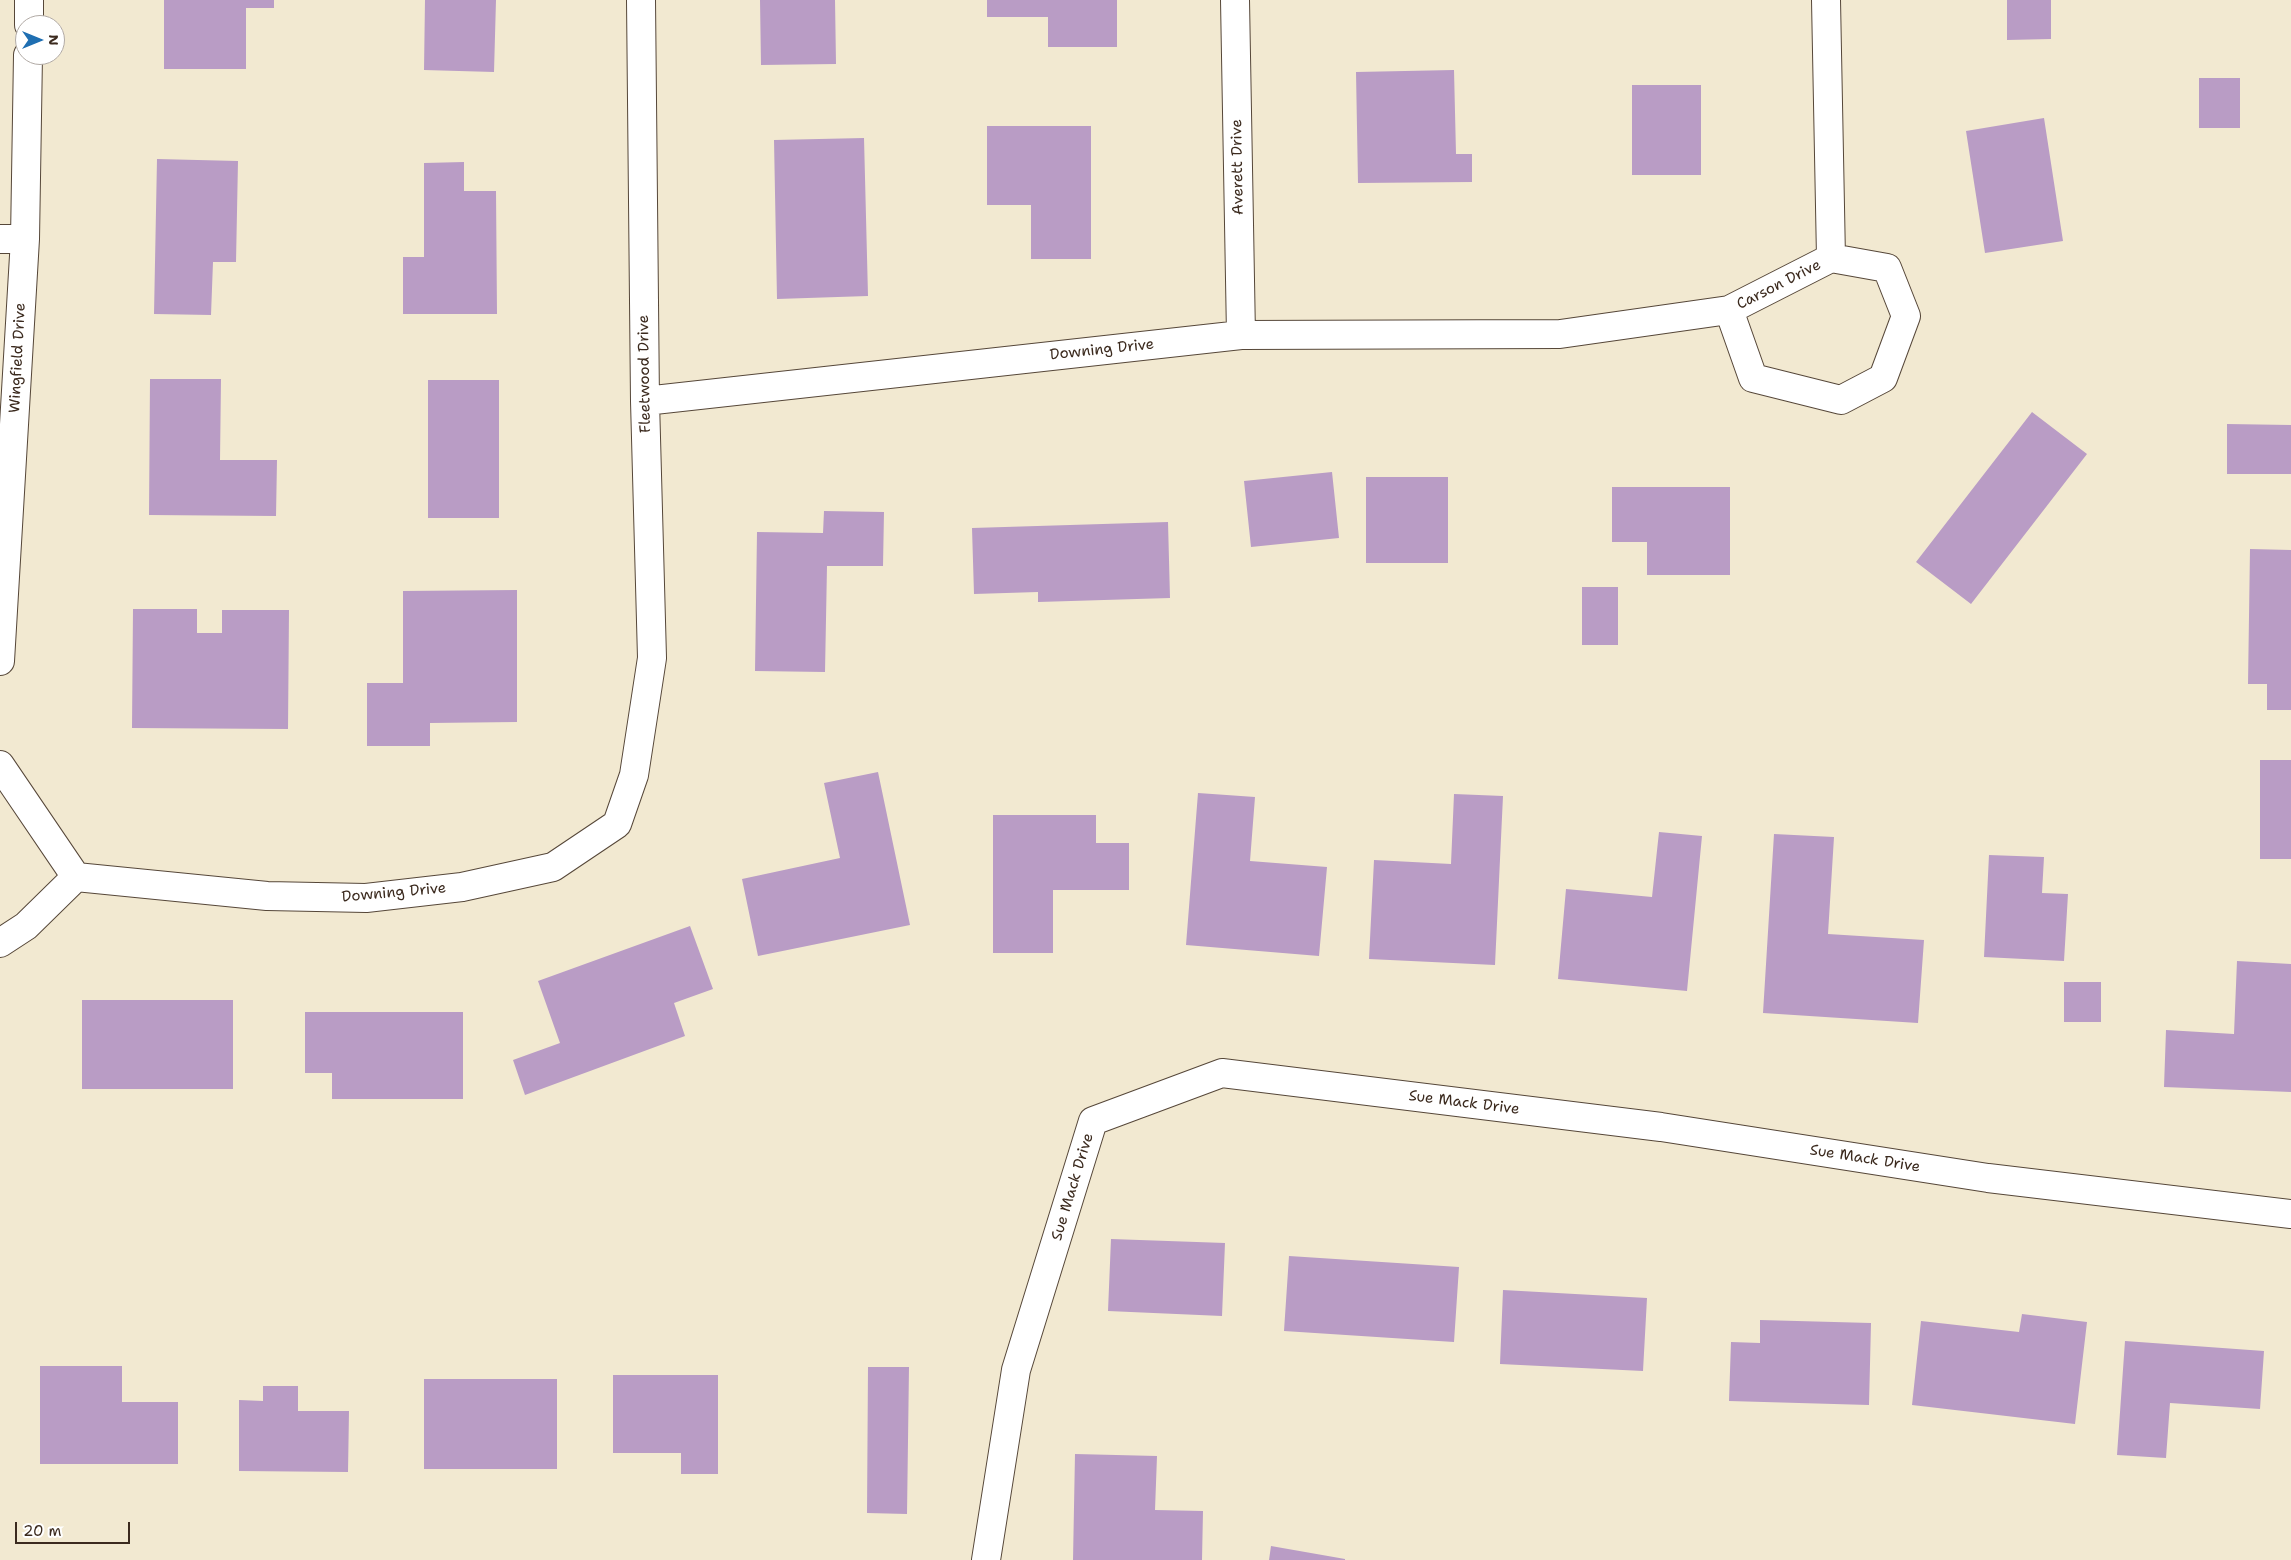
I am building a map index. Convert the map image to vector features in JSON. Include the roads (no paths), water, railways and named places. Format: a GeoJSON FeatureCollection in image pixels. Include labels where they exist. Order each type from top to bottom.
{"type":"FeatureCollection","features":[{"type":"Feature","properties":{"kind":"street"},"geometry":{"type":"LineString","coordinates":[[29,0],[29,15]]}},
{"type":"Feature","properties":{"kind":"street","name":"Fleetwood Drive"},"geometry":{"type":"LineString","coordinates":[[639,747],[652,658],[645,400],[640,0]]}},
{"type":"Feature","properties":{"kind":"street","name":"Averett Drive"},"geometry":{"type":"LineString","coordinates":[[1235,0],[1241,335]]}},
{"type":"Feature","properties":{"kind":"street","name":"Carson Drive"},"geometry":{"type":"LineString","coordinates":[[1560,334],[1729,310],[1831,258],[1826,0]]}},
{"type":"Feature","properties":{"kind":"street","name":"Wingfield Drive"},"geometry":{"type":"LineString","coordinates":[[0,661],[12,239],[27,65]]}},
{"type":"Feature","properties":{"kind":"street"},"geometry":{"type":"LineString","coordinates":[[1729,310],[1754,378],[1841,400],[1883,378],[1906,316],[1887,268],[1831,258]]}},
{"type":"Feature","properties":{"kind":"street","name":"Downing Drive"},"geometry":{"type":"LineString","coordinates":[[645,400],[1241,335],[1560,334]]}},
{"type":"Feature","properties":{"kind":"street","name":"Downing Drive"},"geometry":{"type":"LineString","coordinates":[[76,877],[267,896],[366,898],[462,887],[553,867],[616,824],[634,775],[639,747]]}},
{"type":"Feature","properties":{"kind":"street"},"geometry":{"type":"LineString","coordinates":[[0,765],[76,877],[26,926],[0,943]]}},
{"type":"Feature","properties":{"kind":"street","name":"Sue Mack Drive"},"geometry":{"type":"LineString","coordinates":[[986,1560],[1016,1370],[1093,1122],[1222,1074],[1661,1127],[1988,1178],[2291,1214]]}}]}
